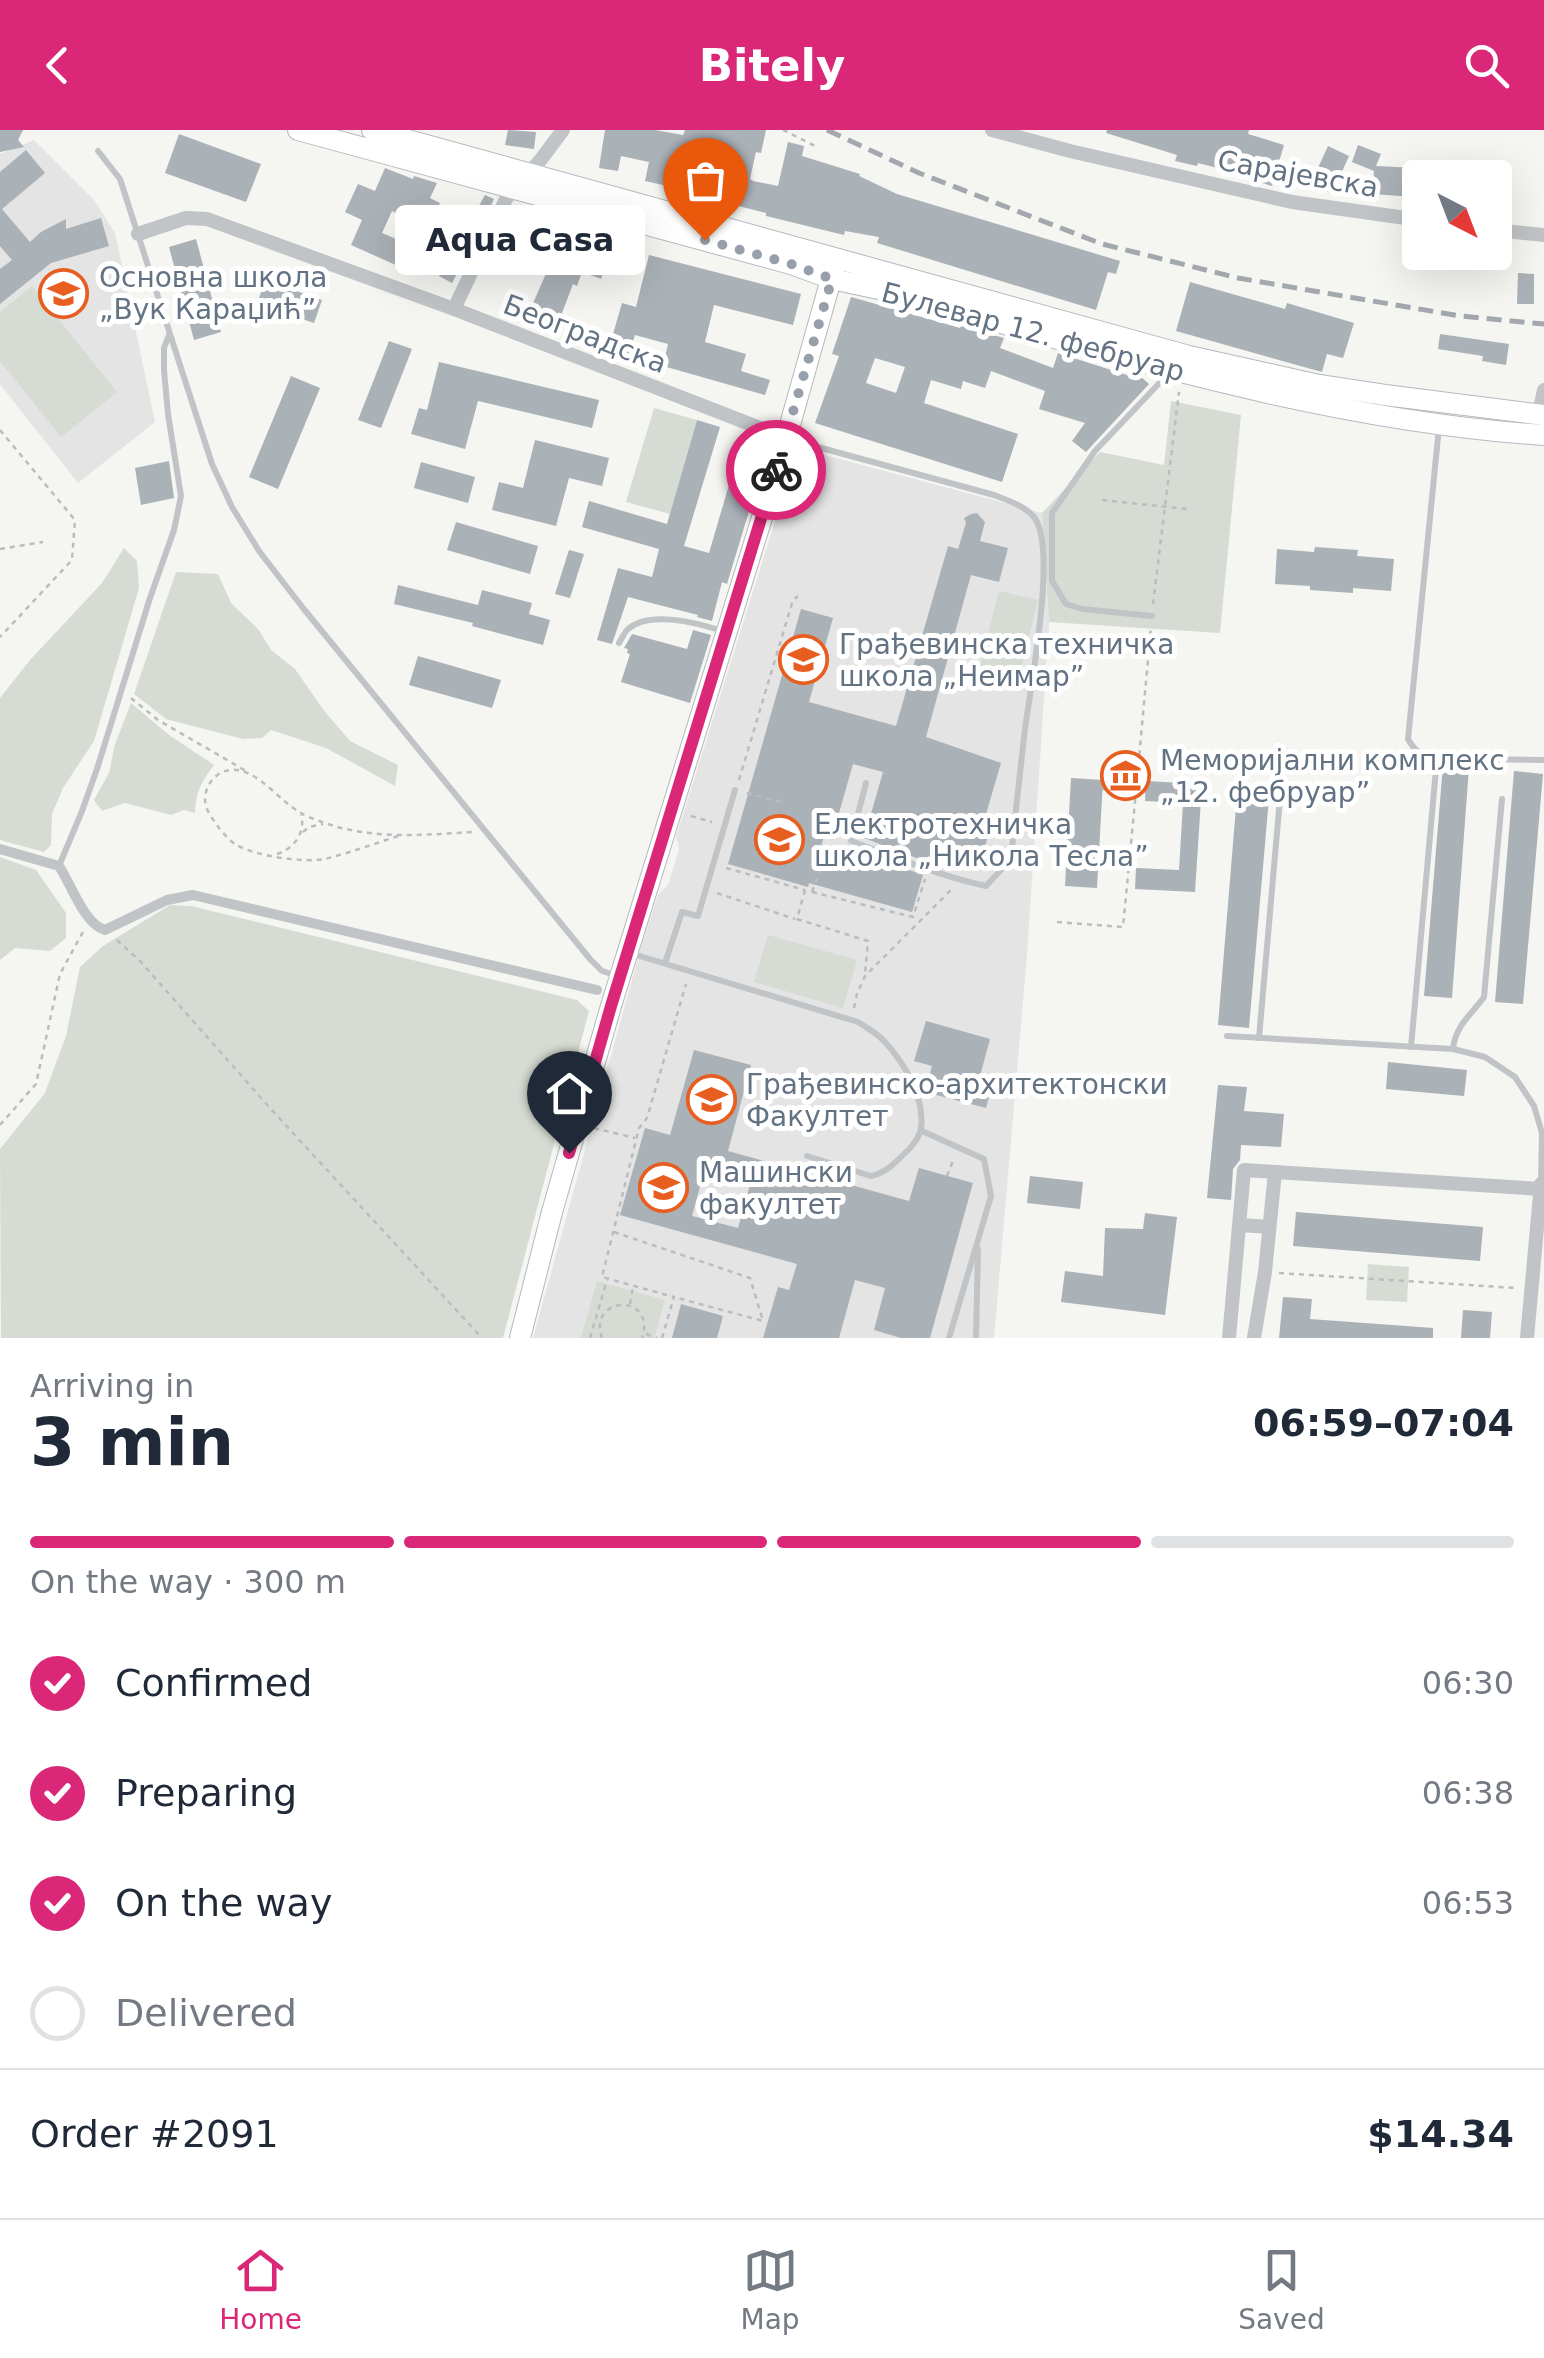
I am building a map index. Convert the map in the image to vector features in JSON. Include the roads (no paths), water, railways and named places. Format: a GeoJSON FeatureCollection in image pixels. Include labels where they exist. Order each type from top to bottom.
{"type":"FeatureCollection","features":[{"type":"Feature","properties":{"kind":"main road","name":"Булевар 12. фебруар"},"geometry":{"type":"LineString","coordinates":[[298,130],[498,185],[521,180]]}},
{"type":"Feature","properties":{"kind":"main road","name":"Булевар 12. фебруар"},"geometry":{"type":"LineString","coordinates":[[372,130],[791,264],[834,269],[1189,356],[1540,425]]}},
{"type":"Feature","properties":{"kind":"main road","name":"Булевар 12. фебруар"},"geometry":{"type":"LineString","coordinates":[[834,269],[883,290],[1228,385],[1318,405],[1439,426],[1540,425]]}},
{"type":"Feature","properties":{"kind":"main road"},"geometry":{"type":"LineString","coordinates":[[520,1338],[627,953],[727,633],[834,269]]}},
{"type":"Feature","properties":{"kind":"street"},"geometry":{"type":"LineString","coordinates":[[454,309],[506,200],[563,130]]}},
{"type":"Feature","properties":{"kind":"street","name":"Сарајевска"},"geometry":{"type":"LineString","coordinates":[[992,130],[1292,202],[1402,217]]}},
{"type":"Feature","properties":{"kind":"street","name":"Београдска"},"geometry":{"type":"LineString","coordinates":[[138,234],[186,218],[207,218],[786,438]]}},
{"type":"Feature","properties":{"kind":"street"},"geometry":{"type":"LineString","coordinates":[[1512,232],[1544,235]]}},
{"type":"Feature","properties":{"kind":"street"},"geometry":{"type":"LineString","coordinates":[[1540,425],[1544,390]]}},
{"type":"Feature","properties":{"kind":"street"},"geometry":{"type":"LineString","coordinates":[[0,849],[59,866],[99,929],[105,930],[167,900],[192,894],[598,990]]}},
{"type":"Feature","properties":{"kind":"street"},"geometry":{"type":"LineString","coordinates":[[1229,1338],[1244,1170],[1541,1186],[1527,1338]]}},
{"type":"Feature","properties":{"kind":"street"},"geometry":{"type":"LineString","coordinates":[[1254,1338],[1265,1272],[1274,1172]]}},
{"type":"Feature","properties":{"kind":"street"},"geometry":{"type":"LineString","coordinates":[[1240,1225],[1269,1227]]}},
{"type":"Feature","properties":{"kind":"lane"},"geometry":{"type":"LineString","coordinates":[[98,151],[120,179],[212,464],[259,551],[595,965],[608,974],[621,976]]}},
{"type":"Feature","properties":{"kind":"lane"},"geometry":{"type":"LineString","coordinates":[[59,866],[82,811],[174,530],[181,496],[164,370],[164,348],[170,335]]}},
{"type":"Feature","properties":{"kind":"lane"},"geometry":{"type":"LineString","coordinates":[[1152,616],[1066,604],[1052,581],[1052,514],[1095,452],[1172,370]]}},
{"type":"Feature","properties":{"kind":"lane"},"geometry":{"type":"LineString","coordinates":[[1439,426],[1408,738],[1413,749],[1437,758],[1544,760]]}},
{"type":"Feature","properties":{"kind":"lane"},"geometry":{"type":"LineString","coordinates":[[786,438],[994,495],[1034,517],[1040,531],[1041,608],[1011,859],[986,886],[960,881],[850,842],[866,782]]}},
{"type":"Feature","properties":{"kind":"lane"},"geometry":{"type":"LineString","coordinates":[[619,643],[628,628],[662,620],[689,620],[727,633]]}},
{"type":"Feature","properties":{"kind":"lane"},"geometry":{"type":"LineString","coordinates":[[1411,1047],[1437,758]]}},
{"type":"Feature","properties":{"kind":"lane"},"geometry":{"type":"LineString","coordinates":[[1259,1038],[1281,787]]}},
{"type":"Feature","properties":{"kind":"lane"},"geometry":{"type":"LineString","coordinates":[[665,964],[682,912],[698,916],[735,790]]}},
{"type":"Feature","properties":{"kind":"lane"},"geometry":{"type":"LineString","coordinates":[[1454,1048],[1462,1022],[1484,997],[1502,799]]}},
{"type":"Feature","properties":{"kind":"lane"},"geometry":{"type":"LineString","coordinates":[[627,953],[852,1020],[882,1037],[900,1060],[919,1102],[922,1131],[909,1150],[882,1174],[871,1176],[807,1156]]}},
{"type":"Feature","properties":{"kind":"lane"},"geometry":{"type":"LineString","coordinates":[[1227,1036],[1454,1048],[1485,1057],[1514,1077],[1534,1106],[1544,1132],[1541,1186]]}},
{"type":"Feature","properties":{"kind":"lane"},"geometry":{"type":"LineString","coordinates":[[922,1131],[984,1159],[991,1196],[949,1338]]}},
{"type":"Feature","properties":{"kind":"lane"},"geometry":{"type":"LineString","coordinates":[[976,1338],[978,1238]]}},
{"type":"Feature","properties":{"kind":"railway"},"geometry":{"type":"LineString","coordinates":[[827,130],[919,173],[1102,244],[1238,278],[1460,316],[1544,324]]}},
{"type":"Feature","properties":{"kind":"place","name":"Aqua Casa"},"geometry":{"type":"Point","coordinates":[705,240]}},
{"type":"Feature","properties":{"kind":"place","name":"Основна школа „Вук Караџић”"},"geometry":{"type":"Point","coordinates":[64,293]}},
{"type":"Feature","properties":{"kind":"place","name":"Грађевинска техничка школа „Неимар”"},"geometry":{"type":"Point","coordinates":[804,660]}},
{"type":"Feature","properties":{"kind":"place","name":"Меморијални комплекс „12. фебруар”"},"geometry":{"type":"Point","coordinates":[1125,776]}},
{"type":"Feature","properties":{"kind":"place","name":"Електротехничка школа „Никола Тесла”"},"geometry":{"type":"Point","coordinates":[779,840]}},
{"type":"Feature","properties":{"kind":"place","name":"Грађевинско-архитектонски Факултет"},"geometry":{"type":"Point","coordinates":[711,1100]}},
{"type":"Feature","properties":{"kind":"place","name":"Машински факултет"},"geometry":{"type":"Point","coordinates":[664,1188]}}]}
